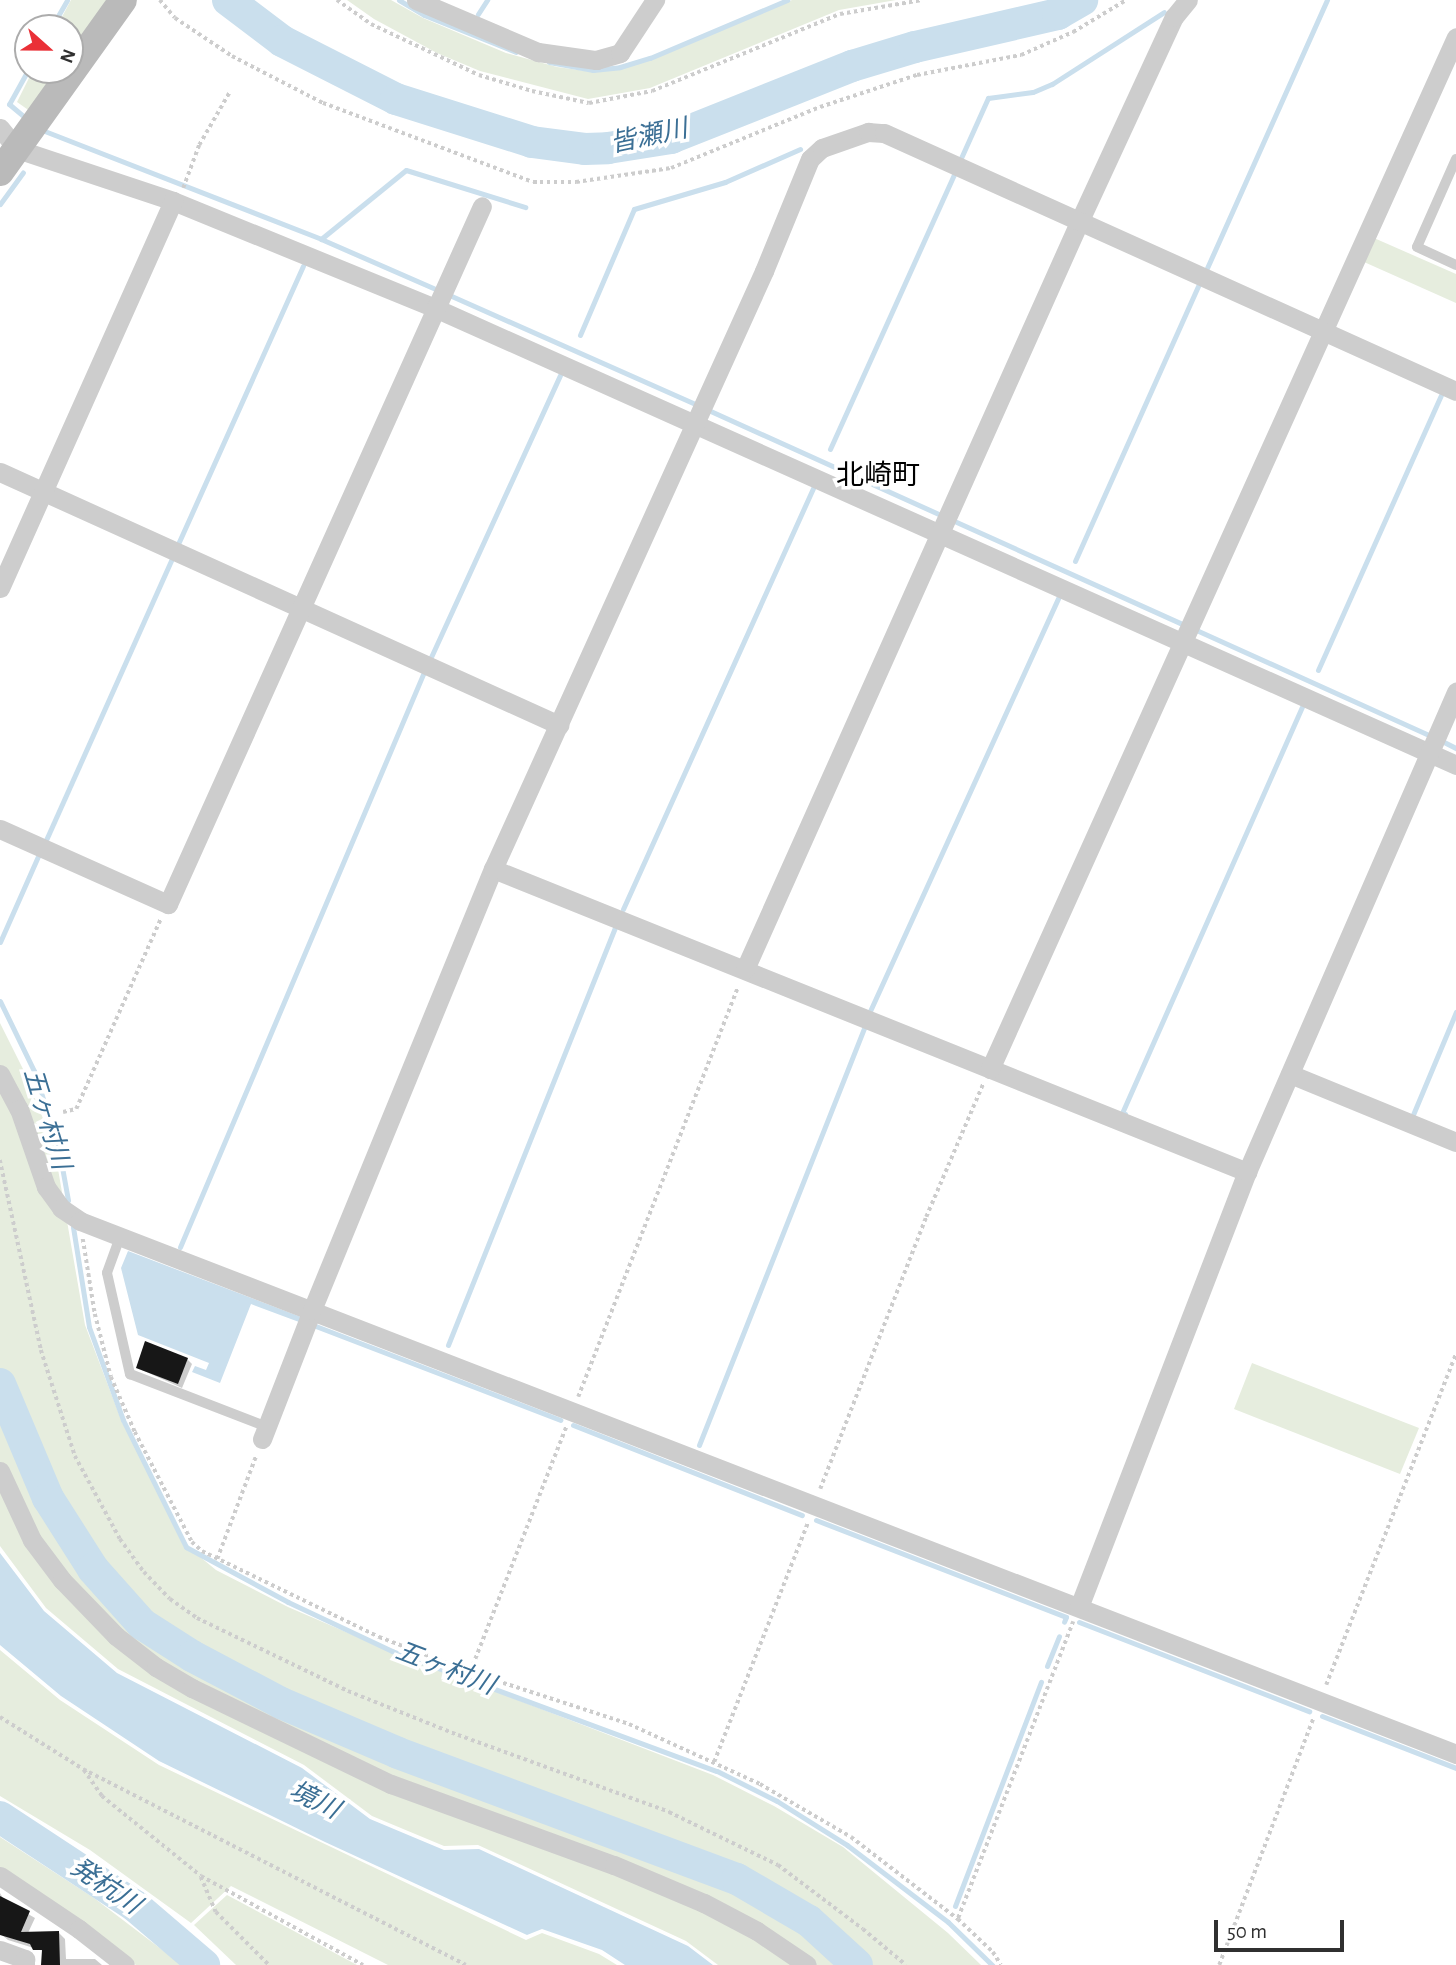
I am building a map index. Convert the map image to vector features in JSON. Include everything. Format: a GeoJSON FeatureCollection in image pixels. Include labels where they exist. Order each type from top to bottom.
{"type":"FeatureCollection","features":[{"type":"Feature","properties":{"kind":"main road"},"geometry":{"type":"LineString","coordinates":[[0,172],[13,139],[45,109],[122,0]]}},
{"type":"Feature","properties":{"kind":"street"},"geometry":{"type":"LineString","coordinates":[[416,0],[538,52],[596,60],[620,53],[656,0]]}},
{"type":"Feature","properties":{"kind":"street"},"geometry":{"type":"LineString","coordinates":[[745,969],[1080,220],[1174,16],[1188,0]]}},
{"type":"Feature","properties":{"kind":"street"},"geometry":{"type":"LineString","coordinates":[[990,1069],[1456,37]]}},
{"type":"Feature","properties":{"kind":"street"},"geometry":{"type":"LineString","coordinates":[[265,1433],[312,1310],[493,869],[708,398],[810,159],[822,148],[868,132],[884,133],[1456,391]]}},
{"type":"Feature","properties":{"kind":"street"},"geometry":{"type":"LineString","coordinates":[[13,139],[437,305],[941,532],[1187,633],[1433,743],[1456,765]]}},
{"type":"Feature","properties":{"kind":"street"},"geometry":{"type":"LineString","coordinates":[[0,588],[173,201]]}},
{"type":"Feature","properties":{"kind":"street"},"geometry":{"type":"LineString","coordinates":[[0,829],[168,904],[482,206]]}},
{"type":"Feature","properties":{"kind":"street"},"geometry":{"type":"LineString","coordinates":[[0,472],[559,725]]}},
{"type":"Feature","properties":{"kind":"street"},"geometry":{"type":"LineString","coordinates":[[1079,1607],[1247,1172],[1456,692]]}},
{"type":"Feature","properties":{"kind":"street"},"geometry":{"type":"LineString","coordinates":[[493,869],[1247,1172]]}},
{"type":"Feature","properties":{"kind":"street"},"geometry":{"type":"LineString","coordinates":[[0,1074],[19,1109],[46,1187],[61,1208],[80,1221],[1456,1754]]}},
{"type":"Feature","properties":{"kind":"street"},"geometry":{"type":"LineString","coordinates":[[1290,1074],[1456,1142]]}},
{"type":"Feature","properties":{"kind":"street"},"geometry":{"type":"LineString","coordinates":[[0,1471],[32,1540],[62,1580],[116,1636],[156,1667],[192,1688],[391,1784],[614,1865],[704,1903],[757,1930],[807,1965]]}},
{"type":"Feature","properties":{"kind":"street"},"geometry":{"type":"LineString","coordinates":[[0,1876],[79,1928],[125,1965]]}},
{"type":"Feature","properties":{"kind":"street"},"geometry":{"type":"LineString","coordinates":[[0,1950],[25,1959],[25,1965]]}},
{"type":"Feature","properties":{"kind":"lane"},"geometry":{"type":"LineString","coordinates":[[1456,159],[1417,247],[1456,265]]}},
{"type":"Feature","properties":{"kind":"lane"},"geometry":{"type":"LineString","coordinates":[[120,1237],[107,1273],[130,1374],[265,1433]]}},
{"type":"Feature","properties":{"kind":"path"},"geometry":{"type":"LineString","coordinates":[[160,0],[175,18],[232,56],[323,103],[533,182],[576,182],[671,168],[820,107],[917,75],[1021,55],[1073,32],[1126,0]]}},
{"type":"Feature","properties":{"kind":"path"},"geometry":{"type":"LineString","coordinates":[[188,175],[199,145],[229,93]]}},
{"type":"Feature","properties":{"kind":"path"},"geometry":{"type":"LineString","coordinates":[[62,1112],[76,1109],[168,904]]}},
{"type":"Feature","properties":{"kind":"path"},"geometry":{"type":"LineString","coordinates":[[470,1672],[745,969]]}},
{"type":"Feature","properties":{"kind":"path"},"geometry":{"type":"LineString","coordinates":[[714,1762],[926,1217],[990,1069]]}},
{"type":"Feature","properties":{"kind":"path"},"geometry":{"type":"LineString","coordinates":[[0,1160],[41,1350],[75,1456],[120,1539],[144,1572],[170,1599],[197,1618],[348,1691],[458,1735],[669,1812],[778,1865],[863,1928],[906,1965]]}},
{"type":"Feature","properties":{"kind":"path"},"geometry":{"type":"LineString","coordinates":[[80,1221],[95,1314],[111,1377],[135,1432],[191,1542],[217,1559],[379,1637],[470,1672],[629,1724],[714,1762],[851,1837],[958,1919],[993,1952],[1000,1965]]}},
{"type":"Feature","properties":{"kind":"path"},"geometry":{"type":"LineString","coordinates":[[1219,1965],[1456,1354]]}},
{"type":"Feature","properties":{"kind":"path"},"geometry":{"type":"LineString","coordinates":[[217,1559],[265,1433]]}},
{"type":"Feature","properties":{"kind":"path"},"geometry":{"type":"LineString","coordinates":[[958,1919],[1079,1607]]}},
{"type":"Feature","properties":{"kind":"path"},"geometry":{"type":"LineString","coordinates":[[0,1717],[83,1769],[466,1965]]}},
{"type":"Feature","properties":{"kind":"path"},"geometry":{"type":"LineString","coordinates":[[83,1769],[102,1796],[201,1876],[363,1965]]}},
{"type":"Feature","properties":{"kind":"path"},"geometry":{"type":"LineString","coordinates":[[201,1876],[216,1912],[269,1965]]}},
{"type":"Feature","properties":{"kind":"green space"},"geometry":{"type":"Polygon","coordinates":[[[71,0],[117,0],[84,45],[84,14],[64,14],[71,0]]]}},
{"type":"Feature","properties":{"kind":"green space"},"geometry":{"type":"Polygon","coordinates":[[[347,0],[391,0],[423,18],[506,53],[557,67],[593,72],[621,69],[645,61],[792,0],[896,0],[839,10],[650,88],[588,99],[480,71],[437,53],[374,19],[347,0]]]}},
{"type":"Feature","properties":{"kind":"green space"},"geometry":{"type":"Polygon","coordinates":[[[26,84],[56,84],[34,114],[17,102],[26,84]]]}},
{"type":"Feature","properties":{"kind":"green space"},"geometry":{"type":"Polygon","coordinates":[[[1374,238],[1456,274],[1456,303],[1364,262],[1374,238]]]}},
{"type":"Feature","properties":{"kind":"green space"},"geometry":{"type":"Polygon","coordinates":[[[0,1023],[24,1071],[54,1146],[85,1325],[122,1422],[188,1547],[216,1570],[288,1607],[390,1651],[713,1775],[774,1806],[843,1847],[948,1933],[981,1965],[718,1965],[686,1941],[478,1845],[444,1846],[372,1816],[304,1765],[118,1669],[46,1608],[0,1546],[0,1023]]]}},
{"type":"Feature","properties":{"kind":"green space"},"geometry":{"type":"Polygon","coordinates":[[[1252,1363],[1419,1428],[1400,1474],[1234,1409],[1252,1363]]]}},
{"type":"Feature","properties":{"kind":"green space"},"geometry":{"type":"Polygon","coordinates":[[[0,1650],[60,1700],[159,1765],[526,1940],[542,1933],[599,1954],[617,1965],[388,1965],[231,1886],[191,1923],[90,1850],[0,1796],[0,1650]]]}},
{"type":"Feature","properties":{"kind":"green space"},"geometry":{"type":"Polygon","coordinates":[[[0,1837],[94,1898],[182,1965],[136,1965],[82,1923],[0,1870],[0,1837]]]}},
{"type":"Feature","properties":{"kind":"green space"},"geometry":{"type":"Polygon","coordinates":[[[227,1895],[357,1965],[236,1965],[194,1925],[227,1895]]]}},
{"type":"Feature","properties":{"kind":"water"},"geometry":{"type":"Polygon","coordinates":[[[128,1251],[301,1317],[299,1322],[251,1304],[220,1383],[192,1372],[195,1366],[206,1370],[209,1363],[138,1335],[121,1268],[128,1251]]]}},
{"type":"Feature","properties":{"kind":"water","name":"境川"},"geometry":{"type":"Polygon","coordinates":[[[0,1553],[44,1611],[117,1673],[302,1768],[370,1819],[444,1850],[479,1849],[688,1946],[713,1965],[625,1965],[602,1950],[542,1929],[527,1935],[325,1842],[159,1761],[61,1696],[0,1645],[0,1553]]]}},
{"type":"Feature","properties":{"kind":"building"},"geometry":{"type":"Polygon","coordinates":[[[145,1341],[188,1358],[178,1384],[136,1368],[145,1341]]]}},
{"type":"Feature","properties":{"kind":"building"},"geometry":{"type":"Polygon","coordinates":[[[0,1896],[30,1911],[21,1932],[59,1931],[60,1965],[41,1965],[42,1950],[33,1950],[30,1944],[0,1935],[0,1896]]]}},
{"type":"Feature","properties":{"kind":"waterway"},"geometry":{"type":"LineString","coordinates":[[59,14],[67,0]]}},
{"type":"Feature","properties":{"kind":"waterway","name":"皆瀬川"},"geometry":{"type":"LineString","coordinates":[[228,0],[282,41],[396,99],[532,142],[585,149],[671,138],[852,66],[915,47],[1058,14],[1082,0]]}},
{"type":"Feature","properties":{"kind":"waterway"},"geometry":{"type":"LineString","coordinates":[[399,0],[424,15],[516,52]]}},
{"type":"Feature","properties":{"kind":"waterway"},"geometry":{"type":"LineString","coordinates":[[478,14],[487,0]]}},
{"type":"Feature","properties":{"kind":"waterway"},"geometry":{"type":"LineString","coordinates":[[549,62],[593,70],[620,67],[650,58],[787,0]]}},
{"type":"Feature","properties":{"kind":"waterway"},"geometry":{"type":"LineString","coordinates":[[1207,268],[1327,0]]}},
{"type":"Feature","properties":{"kind":"waterway"},"geometry":{"type":"LineString","coordinates":[[961,158],[988,98],[1033,92],[1052,84],[1164,12]]}},
{"type":"Feature","properties":{"kind":"waterway"},"geometry":{"type":"LineString","coordinates":[[20,84],[9,104],[28,120]]}},
{"type":"Feature","properties":{"kind":"waterway"},"geometry":{"type":"LineString","coordinates":[[42,130],[321,239],[438,290]]}},
{"type":"Feature","properties":{"kind":"waterway"},"geometry":{"type":"LineString","coordinates":[[580,335],[634,209],[725,182],[800,149]]}},
{"type":"Feature","properties":{"kind":"waterway"},"geometry":{"type":"LineString","coordinates":[[321,239],[406,170],[525,207]]}},
{"type":"Feature","properties":{"kind":"waterway"},"geometry":{"type":"LineString","coordinates":[[0,204],[23,172]]}},
{"type":"Feature","properties":{"kind":"waterway"},"geometry":{"type":"LineString","coordinates":[[830,449],[955,172]]}},
{"type":"Feature","properties":{"kind":"waterway"},"geometry":{"type":"LineString","coordinates":[[178,544],[303,266]]}},
{"type":"Feature","properties":{"kind":"waterway"},"geometry":{"type":"LineString","coordinates":[[1075,561],[1200,282]]}},
{"type":"Feature","properties":{"kind":"waterway"},"geometry":{"type":"LineString","coordinates":[[447,294],[697,405]]}},
{"type":"Feature","properties":{"kind":"waterway"},"geometry":{"type":"LineString","coordinates":[[431,657],[560,375]]}},
{"type":"Feature","properties":{"kind":"waterway"},"geometry":{"type":"LineString","coordinates":[[1318,670],[1441,395]]}},
{"type":"Feature","properties":{"kind":"waterway"},"geometry":{"type":"LineString","coordinates":[[706,409],[943,516]]}},
{"type":"Feature","properties":{"kind":"waterway"},"geometry":{"type":"LineString","coordinates":[[623,909],[814,485]]}},
{"type":"Feature","properties":{"kind":"waterway"},"geometry":{"type":"LineString","coordinates":[[952,520],[1185,625]]}},
{"type":"Feature","properties":{"kind":"waterway"},"geometry":{"type":"LineString","coordinates":[[46,840],[172,558]]}},
{"type":"Feature","properties":{"kind":"waterway"},"geometry":{"type":"LineString","coordinates":[[870,1011],[1058,598]]}},
{"type":"Feature","properties":{"kind":"waterway"},"geometry":{"type":"LineString","coordinates":[[1194,629],[1431,736]]}},
{"type":"Feature","properties":{"kind":"waterway"},"geometry":{"type":"LineString","coordinates":[[180,1247],[424,672]]}},
{"type":"Feature","properties":{"kind":"waterway"},"geometry":{"type":"LineString","coordinates":[[1125,1114],[1122,1113],[1302,707]]}},
{"type":"Feature","properties":{"kind":"waterway"},"geometry":{"type":"LineString","coordinates":[[1440,740],[1456,748]]}},
{"type":"Feature","properties":{"kind":"waterway"},"geometry":{"type":"LineString","coordinates":[[0,942],[39,854]]}},
{"type":"Feature","properties":{"kind":"waterway"},"geometry":{"type":"LineString","coordinates":[[448,1345],[616,926]]}},
{"type":"Feature","properties":{"kind":"waterway","name":"五ヶ村川"},"geometry":{"type":"LineString","coordinates":[[0,1001],[34,1071],[58,1145],[68,1200]]}},
{"type":"Feature","properties":{"kind":"waterway"},"geometry":{"type":"LineString","coordinates":[[1412,1117],[1456,1012]]}},
{"type":"Feature","properties":{"kind":"waterway"},"geometry":{"type":"LineString","coordinates":[[699,1445],[865,1026]]}},
{"type":"Feature","properties":{"kind":"waterway","name":"五ヶ村川"},"geometry":{"type":"LineString","coordinates":[[73,1227],[89,1327],[123,1420],[186,1547],[288,1602],[392,1651],[717,1771],[777,1801],[847,1845],[948,1922],[992,1965]]}},
{"type":"Feature","properties":{"kind":"waterway"},"geometry":{"type":"LineString","coordinates":[[313,1325],[560,1420]]}},
{"type":"Feature","properties":{"kind":"waterway"},"geometry":{"type":"LineString","coordinates":[[0,1384],[48,1498],[93,1569],[142,1624],[192,1656],[281,1703],[398,1753],[737,1879],[809,1921],[857,1965]]}},
{"type":"Feature","properties":{"kind":"waterway"},"geometry":{"type":"LineString","coordinates":[[573,1425],[802,1515]]}},
{"type":"Feature","properties":{"kind":"waterway"},"geometry":{"type":"LineString","coordinates":[[816,1520],[1066,1617],[1064,1622]]}},
{"type":"Feature","properties":{"kind":"waterway"},"geometry":{"type":"LineString","coordinates":[[1079,1622],[1309,1711]]}},
{"type":"Feature","properties":{"kind":"waterway"},"geometry":{"type":"LineString","coordinates":[[1047,1666],[1059,1636]]}},
{"type":"Feature","properties":{"kind":"waterway"},"geometry":{"type":"LineString","coordinates":[[955,1906],[1041,1682]]}},
{"type":"Feature","properties":{"kind":"waterway"},"geometry":{"type":"LineString","coordinates":[[1322,1716],[1456,1768]]}},
{"type":"Feature","properties":{"kind":"waterway","name":"発杭川"},"geometry":{"type":"LineString","coordinates":[[0,1817],[135,1906],[204,1965]]}},
{"type":"Feature","properties":{"kind":"district","name":"北崎町"},"geometry":{"type":"Point","coordinates":[878,476]}}]}
